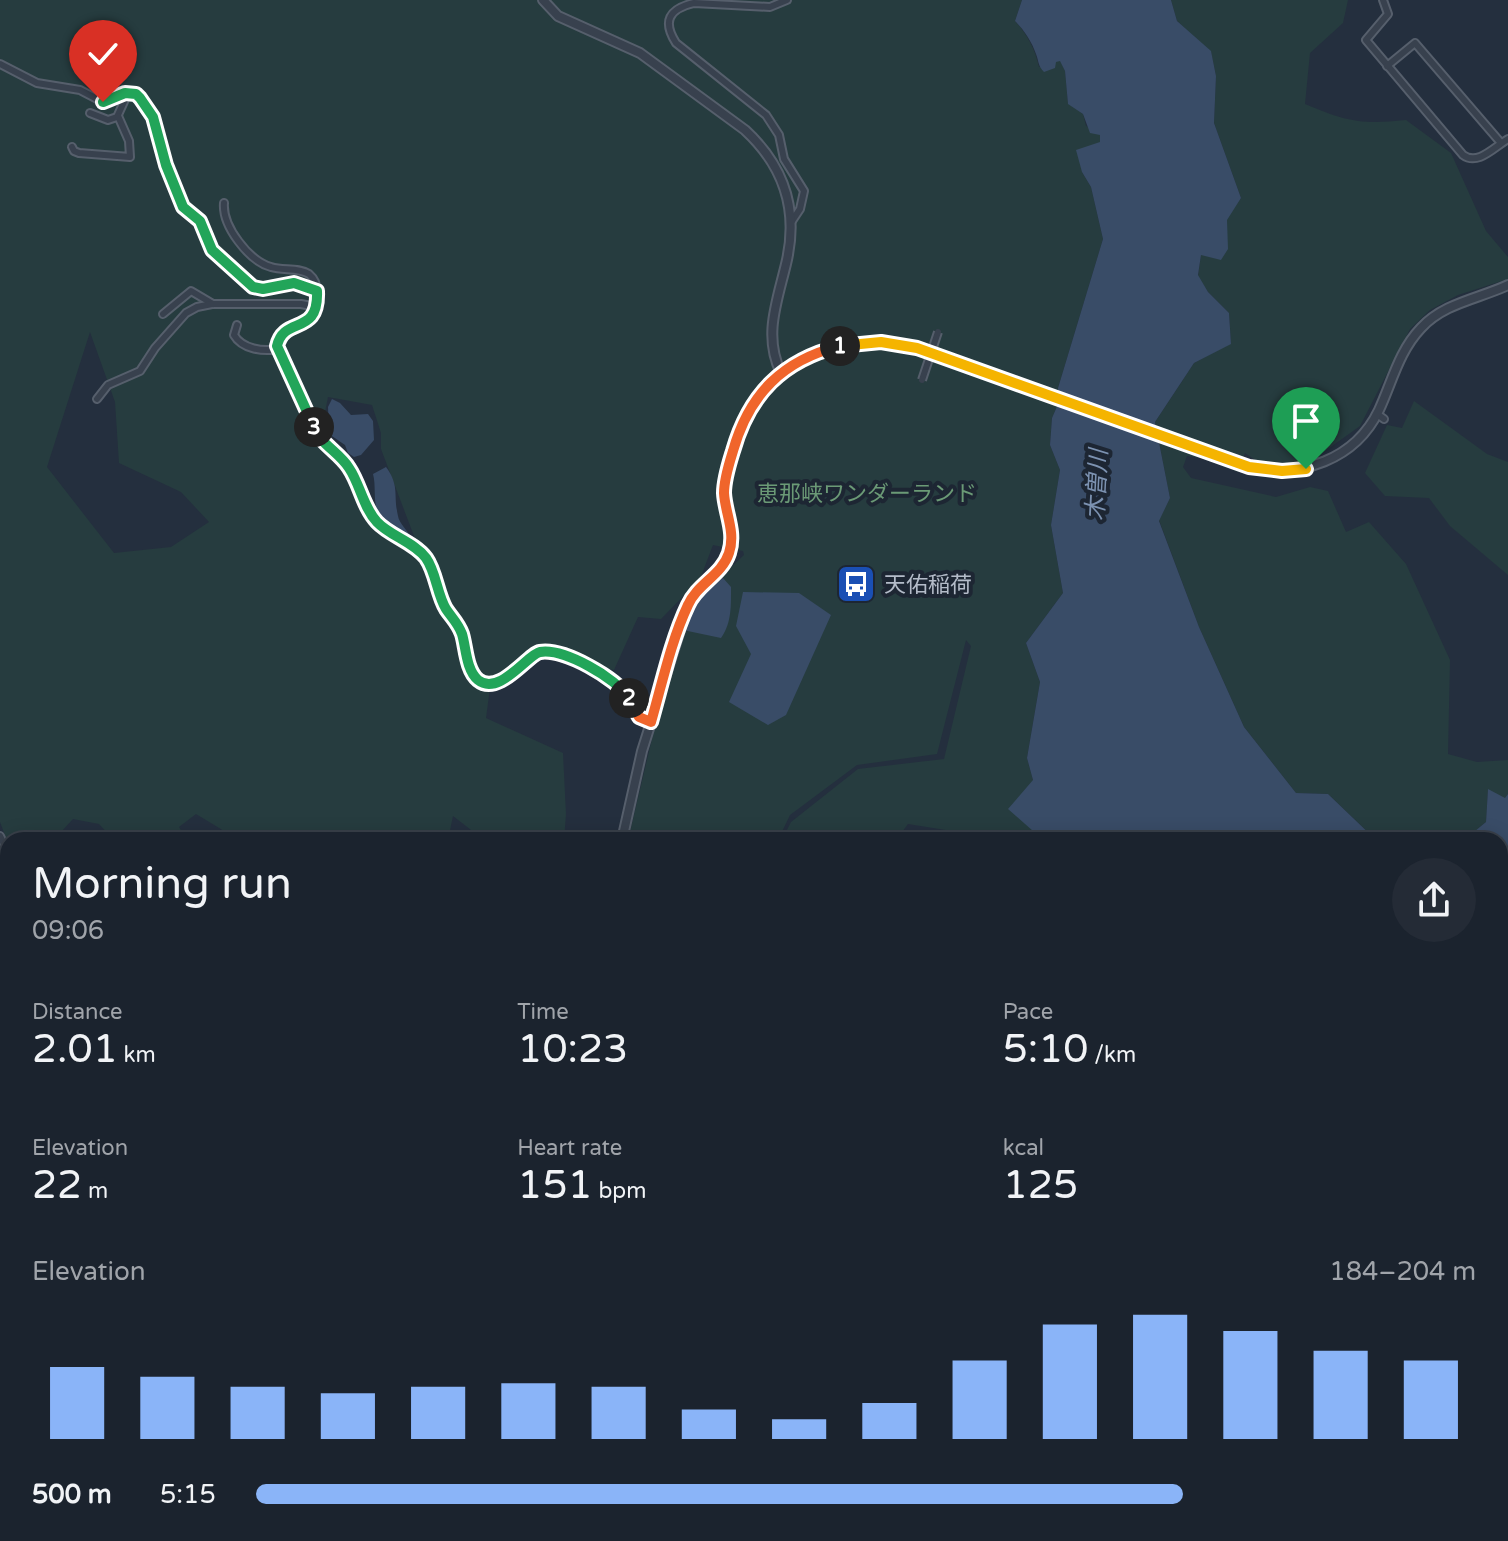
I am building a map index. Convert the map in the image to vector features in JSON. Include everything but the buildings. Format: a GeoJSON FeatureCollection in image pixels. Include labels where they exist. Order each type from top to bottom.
{"type":"FeatureCollection","features":[{"type":"Feature","properties":{"kind":"street"},"geometry":{"type":"LineString","coordinates":[[543,0],[558,16],[640,53],[745,130],[757,141],[784,183],[792,221],[789,252],[773,311],[771,332],[773,358],[781,373]]}},
{"type":"Feature","properties":{"kind":"street"},"geometry":{"type":"LineString","coordinates":[[787,0],[770,7],[694,3],[682,6],[669,18],[668,28],[676,43],[766,115],[779,135],[784,159],[804,191],[800,209],[792,221]]}},
{"type":"Feature","properties":{"kind":"street"},"geometry":{"type":"LineString","coordinates":[[1383,0],[1388,14],[1366,40],[1387,66],[1466,157],[1477,159],[1505,141],[1415,43],[1387,66]]}},
{"type":"Feature","properties":{"kind":"street"},"geometry":{"type":"LineString","coordinates":[[0,64],[37,83],[80,90],[103,102],[128,93],[136,94],[149,109],[183,207],[200,221],[212,250],[253,287],[263,289],[294,283],[317,291]]}},
{"type":"Feature","properties":{"kind":"street"},"geometry":{"type":"LineString","coordinates":[[90,113],[108,120],[118,116],[128,93]]}},
{"type":"Feature","properties":{"kind":"street"},"geometry":{"type":"LineString","coordinates":[[72,147],[79,153],[130,157],[129,141],[118,116]]}},
{"type":"Feature","properties":{"kind":"street"},"geometry":{"type":"LineString","coordinates":[[224,203],[228,222],[250,255],[272,268],[298,270],[316,281],[317,307],[313,317],[278,339],[278,349],[315,432],[350,469],[378,523],[425,557],[447,609],[455,618],[470,668],[478,680],[487,683],[498,681],[518,671],[534,654],[559,655],[600,672],[622,686],[639,717],[651,722]]}},
{"type":"Feature","properties":{"kind":"street"},"geometry":{"type":"LineString","coordinates":[[624,832],[635,778],[688,605],[698,590],[721,568],[729,553],[731,531],[724,488],[736,440],[755,402],[781,373],[828,349],[851,344],[881,342],[917,348],[1249,467],[1295,471],[1335,458],[1380,417],[1405,351],[1420,328],[1455,304],[1508,285]]}},
{"type":"Feature","properties":{"kind":"street"},"geometry":{"type":"LineString","coordinates":[[163,314],[191,291],[213,304]]}},
{"type":"Feature","properties":{"kind":"street"},"geometry":{"type":"LineString","coordinates":[[97,399],[108,385],[140,371],[155,348],[186,313],[197,307],[213,304],[301,304],[317,307]]}},
{"type":"Feature","properties":{"kind":"street"},"geometry":{"type":"LineString","coordinates":[[237,325],[234,335],[241,343],[263,350],[278,349]]}},
{"type":"Feature","properties":{"kind":"street"},"geometry":{"type":"LineString","coordinates":[[922,380],[938,332]]}},
{"type":"Feature","properties":{"kind":"green space","name":"恵那峡ワンダーランド"},"geometry":{"type":"Polygon","coordinates":[[[0,0],[1022,0],[1015,21],[1030,42],[1039,67],[1060,60],[1065,71],[1068,103],[1083,114],[1086,126],[1100,134],[1100,142],[1082,172],[1091,187],[1103,239],[1058,388],[1058,404],[1052,418],[1050,445],[1060,470],[1051,525],[1063,593],[1026,643],[1040,682],[1027,758],[1033,780],[1035,832],[958,832],[908,824],[902,832],[786,832],[791,822],[858,769],[944,759],[971,646],[966,640],[937,754],[857,765],[790,815],[782,832],[630,832],[652,739],[694,602],[744,555],[743,551],[713,545],[700,579],[661,619],[638,617],[614,670],[542,657],[518,679],[490,688],[486,718],[563,753],[565,832],[474,832],[453,816],[450,832],[226,832],[196,814],[179,827],[182,832],[106,832],[99,824],[73,819],[61,832],[4,832],[0,822],[0,0]],[[90,332],[47,467],[114,553],[171,547],[209,522],[181,492],[119,463],[115,402],[90,332]],[[328,397],[324,417],[313,436],[340,460],[363,510],[382,536],[417,544],[381,449],[381,433],[372,405],[328,397]]]}},
{"type":"Feature","properties":{"kind":"green space"},"geometry":{"type":"Polygon","coordinates":[[[1171,0],[1348,0],[1343,23],[1310,53],[1305,104],[1354,120],[1406,120],[1451,153],[1486,231],[1508,257],[1508,279],[1458,295],[1430,310],[1410,329],[1360,426],[1314,459],[1289,464],[1260,463],[1245,453],[1238,472],[1187,456],[1183,467],[1191,478],[1276,497],[1310,487],[1328,491],[1346,532],[1369,522],[1406,564],[1450,660],[1448,754],[1477,762],[1508,760],[1508,794],[1505,799],[1488,790],[1486,822],[1474,832],[1368,832],[1328,794],[1296,793],[1244,727],[1199,627],[1159,520],[1170,498],[1155,422],[1194,363],[1231,343],[1229,313],[1208,292],[1198,276],[1201,255],[1241,198],[1214,123],[1216,76],[1211,52],[1177,21],[1171,0]]]}},
{"type":"Feature","properties":{"kind":"green space"},"geometry":{"type":"Polygon","coordinates":[[[1414,401],[1487,454],[1508,462],[1508,575],[1450,526],[1429,498],[1385,496],[1365,473],[1387,425],[1402,428],[1414,401]]]}},
{"type":"Feature","properties":{"kind":"water","name":"木曽川"},"geometry":{"type":"Polygon","coordinates":[[[1022,0],[1171,0],[1177,21],[1211,51],[1216,76],[1214,123],[1241,198],[1227,220],[1228,249],[1221,260],[1201,255],[1198,275],[1208,292],[1229,313],[1231,344],[1194,363],[1155,422],[1170,498],[1159,521],[1199,627],[1244,727],[1296,793],[1328,794],[1368,832],[1033,832],[1008,809],[1033,780],[1027,758],[1040,682],[1026,643],[1063,593],[1051,525],[1060,470],[1050,445],[1052,418],[1058,404],[1058,388],[1103,239],[1091,187],[1082,172],[1076,150],[1100,142],[1100,135],[1090,133],[1083,114],[1068,104],[1065,71],[1060,61],[1056,62],[1055,68],[1044,72],[1025,32],[1015,21],[1022,0]]]}},
{"type":"Feature","properties":{"kind":"water"},"geometry":{"type":"Polygon","coordinates":[[[332,399],[351,415],[368,414],[373,421],[374,440],[361,455],[354,457],[345,445],[329,434],[328,407],[332,399]]]}},
{"type":"Feature","properties":{"kind":"water"},"geometry":{"type":"Polygon","coordinates":[[[386,467],[395,485],[399,519],[411,538],[409,540],[383,519],[377,510],[373,474],[386,467]]]}},
{"type":"Feature","properties":{"kind":"water"},"geometry":{"type":"Polygon","coordinates":[[[723,578],[731,587],[731,600],[729,620],[721,638],[683,630],[693,602],[723,578]]]}},
{"type":"Feature","properties":{"kind":"water"},"geometry":{"type":"Polygon","coordinates":[[[743,592],[799,593],[831,615],[786,715],[768,725],[729,702],[751,654],[736,626],[743,592]]]}},
{"type":"Feature","properties":{"kind":"water"},"geometry":{"type":"Polygon","coordinates":[[[1488,789],[1505,798],[1508,794],[1508,832],[1474,832],[1486,822],[1488,789]]]}},
{"type":"Feature","properties":{"kind":"place","name":"天佑稲荷"},"geometry":{"type":"Point","coordinates":[856,584]}},
{"type":"Feature","properties":{"kind":"route"},"geometry":{"type":"LineString","coordinates":[[103,102],[110,102],[125,93],[136,94],[149,109],[183,207],[202,223],[212,250],[253,287],[263,289],[294,283],[317,291],[318,305],[313,317],[278,339],[279,353],[315,432],[350,469],[378,523],[425,557],[447,609],[455,618],[463,637],[470,668],[478,680],[487,683],[518,671],[534,654],[559,655],[600,672],[622,686],[639,717],[651,722],[688,605],[698,590],[721,568],[731,547],[724,488],[742,425],[774,377],[804,359],[840,346],[881,342],[917,348],[1249,467],[1282,471],[1306,469]]}}]}
